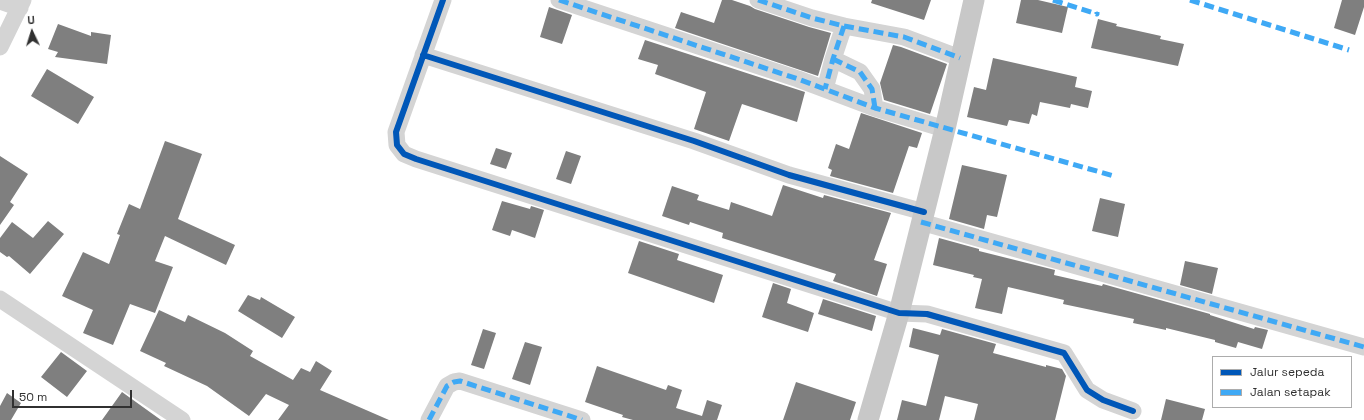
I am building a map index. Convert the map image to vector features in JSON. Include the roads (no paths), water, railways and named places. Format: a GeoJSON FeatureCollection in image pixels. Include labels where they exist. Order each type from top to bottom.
{"type":"FeatureCollection","features":[{"type":"Feature","properties":{"kind":"main road"},"geometry":{"type":"LineString","coordinates":[[868,420],[899,313],[945,129],[974,0]]}},
{"type":"Feature","properties":{"kind":"street"},"geometry":{"type":"LineString","coordinates":[[442,0],[396,132],[397,145],[404,154],[416,160],[899,313],[927,314],[1064,353],[1087,390],[1103,400],[1133,411]]}},
{"type":"Feature","properties":{"kind":"street"},"geometry":{"type":"LineString","coordinates":[[559,0],[826,89],[875,108],[945,129]]}},
{"type":"Feature","properties":{"kind":"street"},"geometry":{"type":"LineString","coordinates":[[758,0],[835,25],[904,37],[960,58]]}},
{"type":"Feature","properties":{"kind":"street"},"geometry":{"type":"LineString","coordinates":[[0,1],[22,4],[0,47]]}},
{"type":"Feature","properties":{"kind":"street"},"geometry":{"type":"LineString","coordinates":[[826,89],[833,59],[844,26]]}},
{"type":"Feature","properties":{"kind":"street"},"geometry":{"type":"LineString","coordinates":[[423,55],[694,141],[789,175],[922,217],[1364,347]]}},
{"type":"Feature","properties":{"kind":"street"},"geometry":{"type":"LineString","coordinates":[[833,59],[860,72],[872,89],[875,108]]}},
{"type":"Feature","properties":{"kind":"street"},"geometry":{"type":"LineString","coordinates":[[0,299],[182,420]]}},
{"type":"Feature","properties":{"kind":"street"},"geometry":{"type":"LineString","coordinates":[[429,420],[447,386],[454,382],[460,381],[582,420]]}}]}
